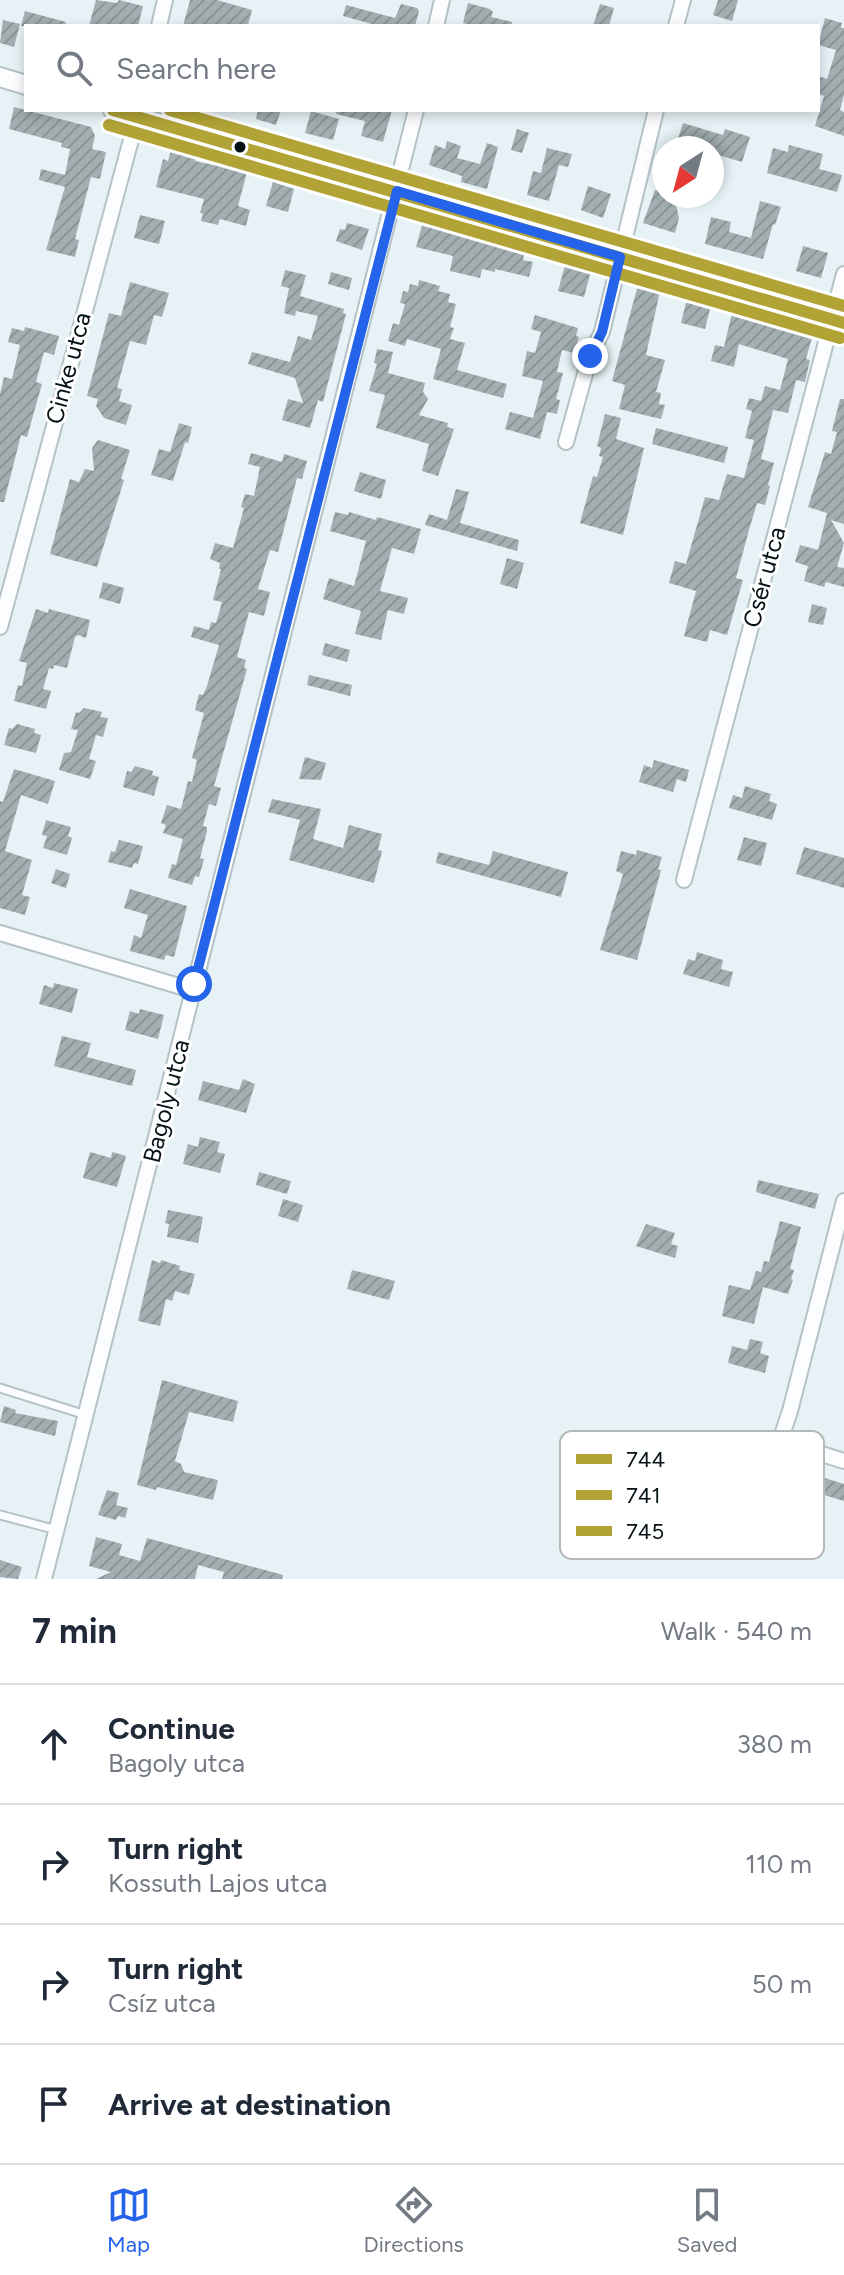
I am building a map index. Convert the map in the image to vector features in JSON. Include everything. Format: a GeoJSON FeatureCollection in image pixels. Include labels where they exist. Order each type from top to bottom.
{"type":"FeatureCollection","features":[{"type":"Feature","properties":{"kind":"street"},"geometry":{"type":"LineString","coordinates":[[159,24],[165,0]]}},
{"type":"Feature","properties":{"kind":"street"},"geometry":{"type":"LineString","coordinates":[[436,24],[442,0]]}},
{"type":"Feature","properties":{"kind":"street"},"geometry":{"type":"LineString","coordinates":[[677,24],[683,0]]}},
{"type":"Feature","properties":{"kind":"street"},"geometry":{"type":"LineString","coordinates":[[0,77],[24,84]]}},
{"type":"Feature","properties":{"kind":"street","name":"Bagoly utca"},"geometry":{"type":"LineString","coordinates":[[44,1579],[416,112]]}},
{"type":"Feature","properties":{"kind":"street"},"geometry":{"type":"LineString","coordinates":[[566,442],[590,356],[602,332],[656,112]]}},
{"type":"Feature","properties":{"kind":"street"},"geometry":{"type":"LineString","coordinates":[[138,114],[838,321]]}},
{"type":"Feature","properties":{"kind":"street","name":"Cinke utca"},"geometry":{"type":"LineString","coordinates":[[0,627],[127,145],[138,114]]}},
{"type":"Feature","properties":{"kind":"street","name":"Csér utca"},"geometry":{"type":"LineString","coordinates":[[684,880],[838,321],[844,274]]}},
{"type":"Feature","properties":{"kind":"street"},"geometry":{"type":"LineString","coordinates":[[0,933],[192,990]]}},
{"type":"Feature","properties":{"kind":"street"},"geometry":{"type":"LineString","coordinates":[[783,1431],[844,1201]]}},
{"type":"Feature","properties":{"kind":"street"},"geometry":{"type":"LineString","coordinates":[[824,1455],[844,1461]]}},
{"type":"Feature","properties":{"kind":"lane"},"geometry":{"type":"LineString","coordinates":[[0,1388],[86,1415]]}},
{"type":"Feature","properties":{"kind":"lane"},"geometry":{"type":"LineString","coordinates":[[0,1515],[57,1530]]}},
{"type":"Feature","properties":{"kind":"building"},"geometry":{"type":"Polygon","coordinates":[[[96,0],[117,3],[119,0],[143,6],[138,24],[90,24],[96,0]]]}},
{"type":"Feature","properties":{"kind":"building"},"geometry":{"type":"Polygon","coordinates":[[[190,0],[217,0],[252,10],[248,24],[184,24],[190,0]]]}},
{"type":"Feature","properties":{"kind":"building"},"geometry":{"type":"Polygon","coordinates":[[[718,0],[738,0],[732,21],[713,15],[718,0]]]}},
{"type":"Feature","properties":{"kind":"building"},"geometry":{"type":"Polygon","coordinates":[[[468,3],[490,9],[493,12],[491,17],[512,24],[467,24],[463,23],[468,3]]]}},
{"type":"Feature","properties":{"kind":"building"},"geometry":{"type":"Polygon","coordinates":[[[401,4],[419,11],[416,24],[372,24],[343,16],[346,5],[395,18],[401,4]]]}},
{"type":"Feature","properties":{"kind":"building"},"geometry":{"type":"Polygon","coordinates":[[[600,4],[614,8],[610,24],[594,24],[600,4]]]}},
{"type":"Feature","properties":{"kind":"building"},"geometry":{"type":"Polygon","coordinates":[[[25,11],[66,22],[66,24],[21,26],[25,11]]]}},
{"type":"Feature","properties":{"kind":"building"},"geometry":{"type":"Polygon","coordinates":[[[825,18],[842,23],[844,95],[840,110],[844,112],[844,136],[815,126],[824,96],[820,95],[820,77],[827,79],[836,50],[820,46],[825,18]]]}},
{"type":"Feature","properties":{"kind":"building"},"geometry":{"type":"Polygon","coordinates":[[[3,20],[20,24],[14,47],[0,43],[3,20]]]}},
{"type":"Feature","properties":{"kind":"building"},"geometry":{"type":"Polygon","coordinates":[[[14,107],[91,127],[95,136],[92,149],[106,152],[100,179],[91,177],[75,239],[79,240],[75,257],[46,250],[65,187],[39,180],[41,169],[65,175],[70,149],[61,147],[62,143],[9,129],[14,107]]]}},
{"type":"Feature","properties":{"kind":"building"},"geometry":{"type":"Polygon","coordinates":[[[258,112],[280,112],[276,125],[256,119],[258,112]]]}},
{"type":"Feature","properties":{"kind":"building"},"geometry":{"type":"Polygon","coordinates":[[[311,112],[339,119],[333,140],[305,133],[311,112]]]}},
{"type":"Feature","properties":{"kind":"building"},"geometry":{"type":"Polygon","coordinates":[[[391,112],[383,142],[361,136],[365,121],[336,114],[391,112]]]}},
{"type":"Feature","properties":{"kind":"building"},"geometry":{"type":"Polygon","coordinates":[[[683,123],[723,135],[725,129],[750,137],[742,162],[724,157],[724,136],[679,136],[683,123]]]}},
{"type":"Feature","properties":{"kind":"building"},"geometry":{"type":"Polygon","coordinates":[[[517,129],[529,133],[522,153],[511,150],[517,129]]]}},
{"type":"Feature","properties":{"kind":"building"},"geometry":{"type":"Polygon","coordinates":[[[447,141],[461,146],[457,158],[480,164],[487,143],[498,147],[487,189],[461,182],[462,176],[429,165],[435,145],[445,149],[447,141]]]}},
{"type":"Feature","properties":{"kind":"building"},"geometry":{"type":"Polygon","coordinates":[[[789,145],[823,154],[819,169],[842,175],[837,192],[767,173],[773,148],[788,152],[789,145]]]}},
{"type":"Feature","properties":{"kind":"building"},"geometry":{"type":"Polygon","coordinates":[[[547,148],[572,154],[568,167],[559,165],[549,201],[527,195],[533,171],[541,173],[547,148]]]}},
{"type":"Feature","properties":{"kind":"building"},"geometry":{"type":"Polygon","coordinates":[[[171,150],[197,156],[195,161],[247,172],[238,206],[250,210],[246,226],[220,219],[218,225],[201,221],[204,199],[156,187],[163,159],[168,161],[171,150]]]}},
{"type":"Feature","properties":{"kind":"building"},"geometry":{"type":"Polygon","coordinates":[[[273,182],[294,189],[288,212],[266,206],[273,182]]]}},
{"type":"Feature","properties":{"kind":"building"},"geometry":{"type":"Polygon","coordinates":[[[588,186],[611,194],[603,218],[581,210],[588,186]]]}},
{"type":"Feature","properties":{"kind":"building"},"geometry":{"type":"Polygon","coordinates":[[[652,198],[652,208],[677,208],[679,218],[675,233],[643,223],[652,198]]]}},
{"type":"Feature","properties":{"kind":"building"},"geometry":{"type":"Polygon","coordinates":[[[760,201],[781,207],[763,259],[705,244],[711,217],[731,222],[729,232],[751,238],[760,201]]]}},
{"type":"Feature","properties":{"kind":"building"},"geometry":{"type":"Polygon","coordinates":[[[140,215],[165,221],[159,244],[134,238],[140,215]]]}},
{"type":"Feature","properties":{"kind":"building"},"geometry":{"type":"Polygon","coordinates":[[[423,222],[486,239],[485,242],[525,250],[523,260],[533,262],[529,277],[495,269],[495,272],[482,269],[480,278],[450,271],[453,256],[416,247],[423,222]]]}},
{"type":"Feature","properties":{"kind":"building"},"geometry":{"type":"Polygon","coordinates":[[[347,223],[369,229],[362,250],[336,241],[340,229],[345,230],[347,223]]]}},
{"type":"Feature","properties":{"kind":"building"},"geometry":{"type":"Polygon","coordinates":[[[803,246],[828,253],[821,278],[796,271],[803,246]]]}},
{"type":"Feature","properties":{"kind":"building"},"geometry":{"type":"Polygon","coordinates":[[[565,265],[591,271],[584,297],[558,291],[565,265]]]}},
{"type":"Feature","properties":{"kind":"building"},"geometry":{"type":"Polygon","coordinates":[[[285,270],[306,275],[300,296],[344,309],[343,313],[346,314],[323,402],[318,400],[310,428],[282,420],[288,399],[303,403],[295,378],[248,364],[252,352],[290,362],[298,336],[311,340],[318,316],[296,311],[295,316],[284,313],[289,288],[281,286],[285,270]]]}},
{"type":"Feature","properties":{"kind":"building"},"geometry":{"type":"Polygon","coordinates":[[[331,272],[352,278],[349,290],[328,284],[331,272]]]}},
{"type":"Feature","properties":{"kind":"building"},"geometry":{"type":"Polygon","coordinates":[[[419,280],[440,286],[438,291],[450,294],[448,302],[456,304],[450,339],[465,343],[457,370],[507,384],[503,398],[433,379],[441,349],[407,339],[405,346],[388,341],[393,323],[399,325],[405,304],[400,303],[403,291],[408,292],[410,284],[418,286],[419,280]]]}},
{"type":"Feature","properties":{"kind":"building"},"geometry":{"type":"Polygon","coordinates":[[[130,282],[169,293],[162,317],[154,315],[146,345],[130,341],[117,388],[122,389],[119,401],[132,405],[126,425],[104,418],[96,406],[98,399],[87,396],[109,313],[121,316],[130,282]]]}},
{"type":"Feature","properties":{"kind":"building"},"geometry":{"type":"Polygon","coordinates":[[[638,285],[660,291],[646,355],[665,360],[656,392],[661,393],[659,404],[665,405],[661,419],[619,409],[625,385],[612,381],[638,285]]]}},
{"type":"Feature","properties":{"kind":"building"},"geometry":{"type":"Polygon","coordinates":[[[687,299],[711,305],[705,329],[681,323],[687,299]]]}},
{"type":"Feature","properties":{"kind":"building"},"geometry":{"type":"Polygon","coordinates":[[[732,313],[813,334],[806,359],[810,360],[805,382],[796,380],[788,413],[773,410],[761,459],[774,463],[770,486],[765,505],[757,503],[749,530],[736,578],[743,580],[727,635],[710,630],[707,642],[684,636],[696,591],[669,583],[675,561],[686,564],[705,497],[719,500],[727,474],[744,478],[754,440],[745,438],[752,411],[746,409],[749,398],[761,401],[765,386],[780,390],[788,359],[739,344],[734,367],[711,361],[715,345],[724,347],[732,313]]]}},
{"type":"Feature","properties":{"kind":"building"},"geometry":{"type":"Polygon","coordinates":[[[535,315],[578,328],[576,336],[579,337],[574,353],[562,350],[557,372],[563,373],[556,399],[560,400],[557,414],[547,412],[540,439],[505,429],[510,412],[533,418],[543,381],[522,376],[527,351],[535,353],[541,332],[531,329],[535,315]]]}},
{"type":"Feature","properties":{"kind":"building"},"geometry":{"type":"Polygon","coordinates":[[[25,327],[59,336],[54,355],[44,352],[36,382],[42,384],[27,437],[21,435],[4,502],[0,502],[0,394],[4,377],[12,379],[20,345],[8,342],[12,328],[24,331],[25,327]]]}},
{"type":"Feature","properties":{"kind":"building"},"geometry":{"type":"Polygon","coordinates":[[[377,349],[393,352],[388,373],[425,383],[423,392],[428,399],[419,415],[448,423],[447,427],[454,429],[438,476],[422,471],[429,444],[376,428],[385,395],[369,391],[377,364],[374,363],[377,349]]]}},
{"type":"Feature","properties":{"kind":"building"},"geometry":{"type":"Polygon","coordinates":[[[840,399],[844,399],[844,524],[831,520],[844,543],[837,567],[844,568],[844,587],[826,582],[824,587],[804,581],[808,566],[795,562],[800,545],[818,550],[827,513],[808,507],[825,452],[831,454],[837,432],[832,431],[840,399]]]}},
{"type":"Feature","properties":{"kind":"building"},"geometry":{"type":"Polygon","coordinates":[[[605,414],[621,418],[616,439],[644,448],[623,535],[580,523],[593,476],[597,477],[603,457],[599,456],[601,448],[597,446],[605,414]]]}},
{"type":"Feature","properties":{"kind":"building"},"geometry":{"type":"Polygon","coordinates":[[[179,423],[192,427],[173,481],[151,475],[159,449],[170,452],[179,423]]]}},
{"type":"Feature","properties":{"kind":"building"},"geometry":{"type":"Polygon","coordinates":[[[656,428],[728,447],[724,463],[652,444],[656,428]]]}},
{"type":"Feature","properties":{"kind":"building"},"geometry":{"type":"Polygon","coordinates":[[[98,440],[130,450],[97,567],[50,554],[70,479],[79,482],[85,469],[94,471],[92,448],[98,440]]]}},
{"type":"Feature","properties":{"kind":"building"},"geometry":{"type":"Polygon","coordinates":[[[251,453],[282,462],[284,454],[307,461],[302,479],[297,478],[278,552],[270,550],[258,589],[270,592],[264,616],[249,612],[237,657],[246,660],[244,668],[247,669],[214,786],[221,788],[216,806],[209,804],[203,826],[207,827],[207,831],[200,858],[204,859],[199,877],[195,876],[192,885],[168,878],[172,864],[176,865],[183,839],[163,833],[166,825],[161,823],[167,805],[181,809],[188,781],[192,782],[197,760],[192,758],[204,713],[195,710],[199,694],[203,695],[207,686],[219,645],[191,637],[194,626],[209,630],[211,622],[216,623],[222,602],[213,600],[221,569],[220,563],[210,559],[215,543],[233,548],[245,494],[254,496],[260,467],[248,464],[251,453]]]}},
{"type":"Feature","properties":{"kind":"building"},"geometry":{"type":"Polygon","coordinates":[[[360,472],[386,480],[381,499],[354,491],[360,472]]]}},
{"type":"Feature","properties":{"kind":"building"},"geometry":{"type":"Polygon","coordinates":[[[456,489],[469,492],[460,523],[519,540],[517,551],[425,525],[429,514],[447,520],[456,489]]]}},
{"type":"Feature","properties":{"kind":"building"},"geometry":{"type":"Polygon","coordinates":[[[335,512],[348,515],[349,512],[376,520],[377,517],[421,529],[414,554],[392,548],[380,591],[408,598],[404,614],[388,610],[381,640],[355,634],[361,611],[323,599],[329,578],[354,586],[366,541],[330,531],[335,512]]]}},
{"type":"Feature","properties":{"kind":"building"},"geometry":{"type":"Polygon","coordinates":[[[507,558],[524,563],[517,589],[500,584],[507,558]]]}},
{"type":"Feature","properties":{"kind":"building"},"geometry":{"type":"Polygon","coordinates":[[[103,582],[124,588],[120,604],[99,598],[103,582]]]}},
{"type":"Feature","properties":{"kind":"building"},"geometry":{"type":"Polygon","coordinates":[[[812,604],[827,608],[823,625],[808,622],[812,604]]]}},
{"type":"Feature","properties":{"kind":"building"},"geometry":{"type":"Polygon","coordinates":[[[36,609],[48,613],[49,609],[90,620],[86,638],[75,637],[67,668],[54,665],[53,669],[49,668],[43,689],[51,691],[46,709],[14,701],[18,685],[22,686],[27,663],[19,661],[36,609]]]}},
{"type":"Feature","properties":{"kind":"building"},"geometry":{"type":"Polygon","coordinates":[[[325,643],[350,650],[347,662],[322,655],[325,643]]]}},
{"type":"Feature","properties":{"kind":"building"},"geometry":{"type":"Polygon","coordinates":[[[309,675],[352,685],[350,696],[307,685],[309,675]]]}},
{"type":"Feature","properties":{"kind":"building"},"geometry":{"type":"Polygon","coordinates":[[[84,708],[102,712],[100,717],[108,718],[103,737],[96,735],[89,759],[96,761],[90,779],[59,770],[64,753],[71,752],[78,730],[71,729],[76,712],[84,708]]]}},
{"type":"Feature","properties":{"kind":"building"},"geometry":{"type":"Polygon","coordinates":[[[17,724],[35,729],[34,733],[41,735],[36,753],[4,745],[9,728],[17,724]]]}},
{"type":"Feature","properties":{"kind":"building"},"geometry":{"type":"Polygon","coordinates":[[[305,757],[326,763],[321,780],[299,779],[305,757]]]}},
{"type":"Feature","properties":{"kind":"building"},"geometry":{"type":"Polygon","coordinates":[[[654,760],[689,770],[686,782],[677,779],[673,792],[639,782],[644,765],[652,768],[654,760]]]}},
{"type":"Feature","properties":{"kind":"building"},"geometry":{"type":"Polygon","coordinates":[[[135,766],[153,771],[152,775],[159,777],[154,796],[123,787],[127,771],[131,772],[135,766]]]}},
{"type":"Feature","properties":{"kind":"building"},"geometry":{"type":"Polygon","coordinates":[[[14,769],[55,781],[48,804],[21,795],[5,851],[32,860],[22,895],[30,897],[25,915],[0,908],[0,801],[3,802],[14,769]]]}},
{"type":"Feature","properties":{"kind":"building"},"geometry":{"type":"Polygon","coordinates":[[[745,786],[771,794],[769,801],[777,804],[772,820],[729,808],[733,795],[742,798],[745,786]]]}},
{"type":"Feature","properties":{"kind":"building"},"geometry":{"type":"Polygon","coordinates":[[[272,799],[321,809],[313,839],[343,848],[349,825],[382,834],[378,850],[382,851],[374,883],[289,860],[300,820],[268,812],[272,799]]]}},
{"type":"Feature","properties":{"kind":"building"},"geometry":{"type":"Polygon","coordinates":[[[46,820],[71,827],[68,836],[72,838],[67,855],[43,848],[47,836],[42,835],[46,820]]]}},
{"type":"Feature","properties":{"kind":"building"},"geometry":{"type":"Polygon","coordinates":[[[744,837],[767,843],[761,866],[737,860],[744,837]]]}},
{"type":"Feature","properties":{"kind":"building"},"geometry":{"type":"Polygon","coordinates":[[[119,840],[143,846],[138,864],[134,863],[132,868],[108,862],[119,840]]]}},
{"type":"Feature","properties":{"kind":"building"},"geometry":{"type":"Polygon","coordinates":[[[804,847],[844,858],[844,888],[796,874],[804,847]]]}},
{"type":"Feature","properties":{"kind":"building"},"geometry":{"type":"Polygon","coordinates":[[[637,850],[662,857],[637,960],[600,950],[623,874],[616,871],[621,851],[636,855],[637,850]]]}},
{"type":"Feature","properties":{"kind":"building"},"geometry":{"type":"Polygon","coordinates":[[[493,851],[568,872],[561,897],[436,863],[438,852],[489,865],[493,851]]]}},
{"type":"Feature","properties":{"kind":"building"},"geometry":{"type":"Polygon","coordinates":[[[56,869],[70,874],[66,888],[51,883],[56,869]]]}},
{"type":"Feature","properties":{"kind":"building"},"geometry":{"type":"Polygon","coordinates":[[[130,889],[187,906],[174,957],[166,955],[164,960],[130,951],[134,935],[141,938],[148,915],[124,908],[130,889]]]}},
{"type":"Feature","properties":{"kind":"building"},"geometry":{"type":"Polygon","coordinates":[[[697,952],[723,960],[721,969],[733,972],[729,987],[683,974],[688,959],[695,961],[697,952]]]}},
{"type":"Feature","properties":{"kind":"building"},"geometry":{"type":"Polygon","coordinates":[[[54,983],[78,989],[72,1013],[39,1004],[44,985],[53,988],[54,983]]]}},
{"type":"Feature","properties":{"kind":"building"},"geometry":{"type":"Polygon","coordinates":[[[140,1009],[164,1015],[158,1039],[125,1030],[130,1011],[139,1014],[140,1009]]]}},
{"type":"Feature","properties":{"kind":"building"},"geometry":{"type":"Polygon","coordinates":[[[62,1036],[91,1043],[87,1057],[136,1070],[132,1086],[54,1066],[62,1036]]]}},
{"type":"Feature","properties":{"kind":"building"},"geometry":{"type":"Polygon","coordinates":[[[243,1079],[255,1084],[246,1113],[198,1100],[203,1081],[239,1090],[243,1079]]]}},
{"type":"Feature","properties":{"kind":"building"},"geometry":{"type":"Polygon","coordinates":[[[200,1137],[220,1142],[217,1152],[225,1154],[220,1173],[183,1164],[188,1144],[198,1147],[200,1137]]]}},
{"type":"Feature","properties":{"kind":"building"},"geometry":{"type":"Polygon","coordinates":[[[90,1152],[111,1158],[112,1152],[126,1156],[117,1187],[83,1178],[90,1152]]]}},
{"type":"Feature","properties":{"kind":"building"},"geometry":{"type":"Polygon","coordinates":[[[259,1172],[291,1181],[287,1194],[256,1185],[259,1172]]]}},
{"type":"Feature","properties":{"kind":"building"},"geometry":{"type":"Polygon","coordinates":[[[758,1180],[819,1194],[815,1209],[756,1192],[758,1180]]]}},
{"type":"Feature","properties":{"kind":"building"},"geometry":{"type":"Polygon","coordinates":[[[283,1199],[303,1205],[298,1222],[278,1216],[283,1199]]]}},
{"type":"Feature","properties":{"kind":"building"},"geometry":{"type":"Polygon","coordinates":[[[168,1210],[203,1217],[198,1243],[167,1237],[169,1224],[165,1223],[168,1210]]]}},
{"type":"Feature","properties":{"kind":"building"},"geometry":{"type":"Polygon","coordinates":[[[780,1221],[801,1227],[790,1269],[794,1270],[788,1294],[763,1287],[754,1324],[722,1316],[729,1285],[750,1290],[756,1271],[761,1272],[764,1261],[769,1262],[780,1221]]]}},
{"type":"Feature","properties":{"kind":"building"},"geometry":{"type":"Polygon","coordinates":[[[646,1224],[675,1233],[671,1244],[678,1246],[675,1258],[636,1246],[646,1224]]]}},
{"type":"Feature","properties":{"kind":"building"},"geometry":{"type":"Polygon","coordinates":[[[152,1260],[180,1266],[179,1270],[195,1274],[189,1295],[175,1291],[172,1301],[166,1299],[160,1326],[138,1321],[152,1260]]]}},
{"type":"Feature","properties":{"kind":"building"},"geometry":{"type":"Polygon","coordinates":[[[352,1270],[395,1281],[389,1300],[347,1289],[352,1270]]]}},
{"type":"Feature","properties":{"kind":"building"},"geometry":{"type":"Polygon","coordinates":[[[750,1339],[763,1342],[760,1353],[769,1356],[765,1373],[728,1363],[732,1346],[747,1350],[750,1339]]]}},
{"type":"Feature","properties":{"kind":"building"},"geometry":{"type":"Polygon","coordinates":[[[162,1380],[238,1401],[233,1422],[189,1412],[175,1461],[181,1464],[184,1472],[218,1480],[213,1500],[137,1485],[162,1380]]]}},
{"type":"Feature","properties":{"kind":"building"},"geometry":{"type":"Polygon","coordinates":[[[4,1406],[16,1410],[15,1413],[58,1421],[55,1436],[0,1422],[4,1406]]]}},
{"type":"Feature","properties":{"kind":"building"},"geometry":{"type":"Polygon","coordinates":[[[825,1478],[844,1484],[844,1501],[824,1495],[825,1478]]]}},
{"type":"Feature","properties":{"kind":"building"},"geometry":{"type":"Polygon","coordinates":[[[107,1490],[119,1493],[116,1505],[128,1508],[125,1518],[118,1516],[116,1520],[98,1515],[107,1490]]]}},
{"type":"Feature","properties":{"kind":"building"},"geometry":{"type":"Polygon","coordinates":[[[96,1537],[122,1544],[119,1555],[140,1561],[147,1538],[283,1575],[282,1579],[222,1579],[224,1572],[198,1565],[195,1579],[96,1579],[111,1572],[89,1566],[96,1537]]]}},
{"type":"Feature","properties":{"kind":"building"},"geometry":{"type":"Polygon","coordinates":[[[0,1560],[22,1567],[18,1579],[0,1577],[0,1560]]]}},
{"type":"Feature","properties":{"kind":"transit line","name":"744"},"geometry":{"type":"LineString","coordinates":[[120,112],[844,323]]}},
{"type":"Feature","properties":{"kind":"transit line","name":"745"},"geometry":{"type":"LineString","coordinates":[[177,112],[844,306]]}},
{"type":"Feature","properties":{"kind":"transit line","name":"741"},"geometry":{"type":"LineString","coordinates":[[109,125],[840,338]]}},
{"type":"Feature","properties":{"kind":"route"},"geometry":{"type":"LineString","coordinates":[[194,984],[397,191],[620,257],[602,332],[590,356]]}}]}
